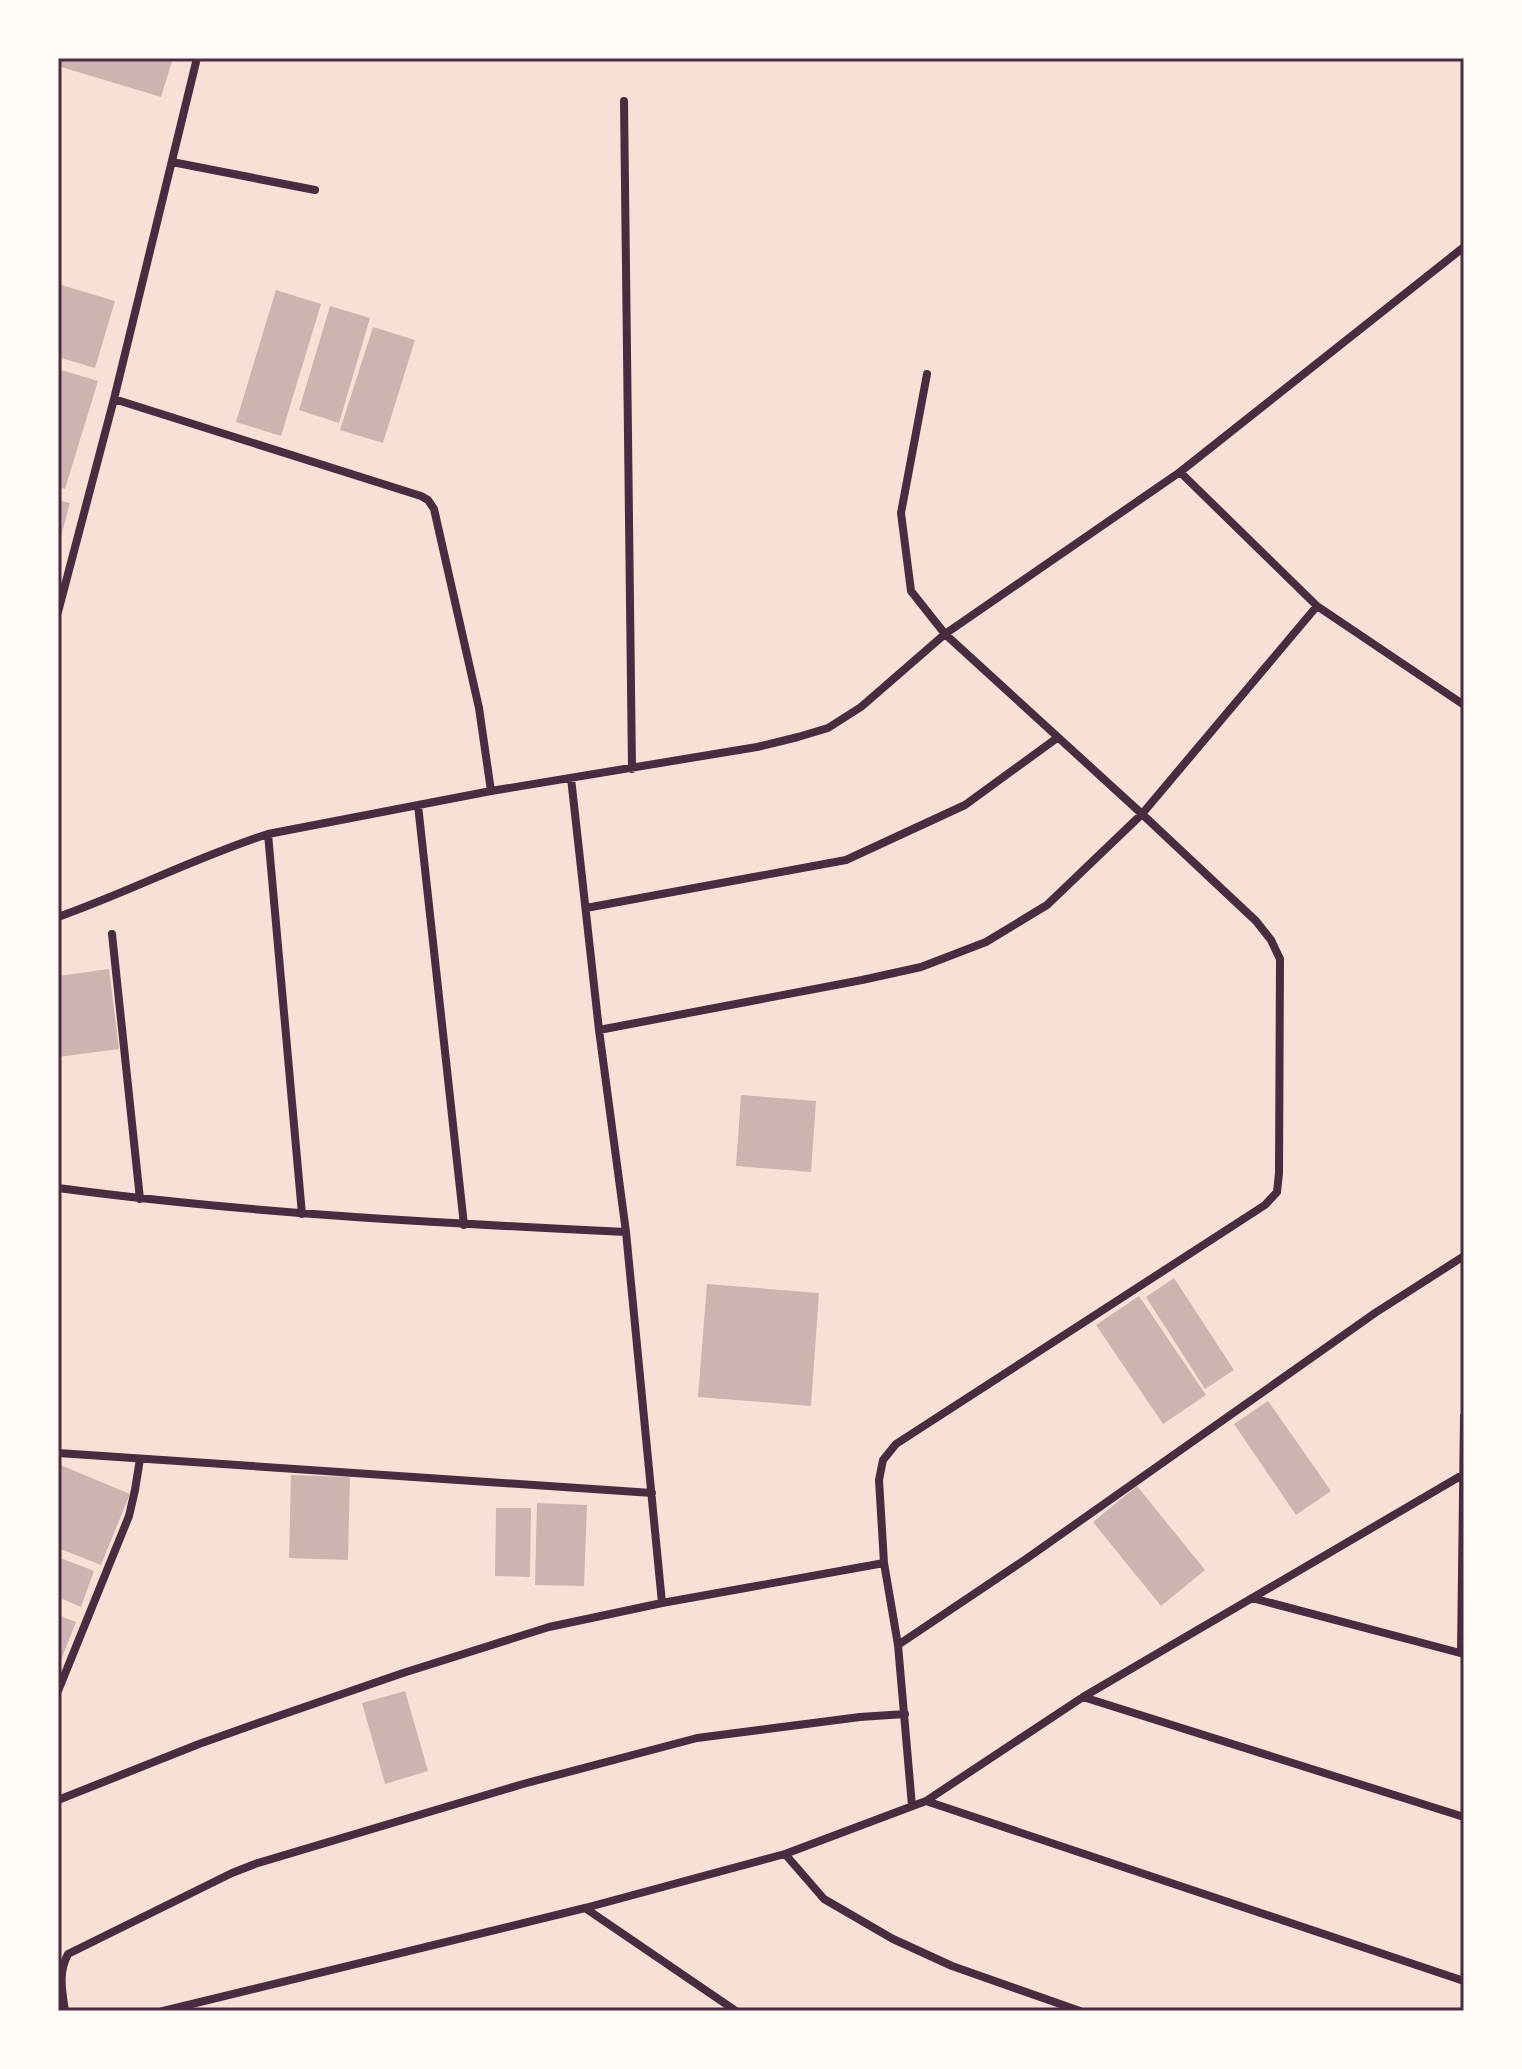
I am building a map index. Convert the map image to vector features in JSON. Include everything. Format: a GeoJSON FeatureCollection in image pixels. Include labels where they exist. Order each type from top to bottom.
{"type":"FeatureCollection","features":[{"type":"Feature","properties":{"kind":"street"},"geometry":{"type":"LineString","coordinates":[[58,612],[114,399],[197,58]]}},
{"type":"Feature","properties":{"kind":"street"},"geometry":{"type":"LineString","coordinates":[[624,101],[632,769]]}},
{"type":"Feature","properties":{"kind":"street"},"geometry":{"type":"LineString","coordinates":[[172,162],[315,190]]}},
{"type":"Feature","properties":{"kind":"street"},"geometry":{"type":"LineString","coordinates":[[58,917],[108,900],[237,844],[268,834],[491,791],[757,747],[828,728],[861,707],[945,634],[1180,472],[1464,247]]}},
{"type":"Feature","properties":{"kind":"street"},"geometry":{"type":"LineString","coordinates":[[912,1806],[898,1645],[884,1563],[879,1480],[883,1460],[896,1444],[1265,1205],[1277,1192],[1279,1173],[1280,959],[1271,940],[1256,921],[945,634],[911,591],[901,513],[927,374]]}},
{"type":"Feature","properties":{"kind":"street"},"geometry":{"type":"LineString","coordinates":[[114,399],[428,500],[434,509],[479,708],[491,791]]}},
{"type":"Feature","properties":{"kind":"street"},"geometry":{"type":"LineString","coordinates":[[1180,472],[1317,606],[1464,705]]}},
{"type":"Feature","properties":{"kind":"street"},"geometry":{"type":"LineString","coordinates":[[599,1030],[921,967],[986,942],[1047,905],[1142,814],[1317,606]]}},
{"type":"Feature","properties":{"kind":"street"},"geometry":{"type":"LineString","coordinates":[[586,908],[846,860],[965,805],[1057,738]]}},
{"type":"Feature","properties":{"kind":"street"},"geometry":{"type":"LineString","coordinates":[[571,778],[599,1030],[626,1232],[662,1603]]}},
{"type":"Feature","properties":{"kind":"street"},"geometry":{"type":"LineString","coordinates":[[418,805],[464,1225]]}},
{"type":"Feature","properties":{"kind":"street"},"geometry":{"type":"LineString","coordinates":[[268,834],[302,1214]]}},
{"type":"Feature","properties":{"kind":"street"},"geometry":{"type":"LineString","coordinates":[[112,934],[140,1199]]}},
{"type":"Feature","properties":{"kind":"street"},"geometry":{"type":"LineString","coordinates":[[58,1188],[302,1214],[626,1232]]}},
{"type":"Feature","properties":{"kind":"street"},"geometry":{"type":"LineString","coordinates":[[898,1645],[1026,1559],[1375,1313],[1464,1256]]}},
{"type":"Feature","properties":{"kind":"street"},"geometry":{"type":"LineString","coordinates":[[1252,1598],[1462,1654],[1464,1416]]}},
{"type":"Feature","properties":{"kind":"street"},"geometry":{"type":"LineString","coordinates":[[58,1453],[652,1493]]}},
{"type":"Feature","properties":{"kind":"street"},"geometry":{"type":"LineString","coordinates":[[58,1691],[129,1516],[140,1459]]}},
{"type":"Feature","properties":{"kind":"street"},"geometry":{"type":"LineString","coordinates":[[163,2011],[585,1908],[785,1854],[926,1801],[1083,1697],[1464,1474]]}},
{"type":"Feature","properties":{"kind":"street"},"geometry":{"type":"LineString","coordinates":[[58,1800],[199,1744],[403,1673],[549,1627],[884,1563]]}},
{"type":"Feature","properties":{"kind":"street"},"geometry":{"type":"LineString","coordinates":[[1083,1697],[1464,1817]]}},
{"type":"Feature","properties":{"kind":"street"},"geometry":{"type":"LineString","coordinates":[[65,2011],[61,1989],[62,1966],[68,1954],[255,1864],[523,1784],[697,1738],[905,1714]]}},
{"type":"Feature","properties":{"kind":"street"},"geometry":{"type":"LineString","coordinates":[[926,1801],[1464,1981]]}},
{"type":"Feature","properties":{"kind":"street"},"geometry":{"type":"LineString","coordinates":[[785,1854],[824,1899],[893,1939],[952,1966],[1080,2011]]}},
{"type":"Feature","properties":{"kind":"street"},"geometry":{"type":"LineString","coordinates":[[585,1908],[736,2011]]}},
{"type":"Feature","properties":{"kind":"building"},"geometry":{"type":"Polygon","coordinates":[[[59,58],[173,58],[161,97],[58,66],[59,58]]]}},
{"type":"Feature","properties":{"kind":"building"},"geometry":{"type":"Polygon","coordinates":[[[58,284],[115,301],[95,368],[58,357],[58,284]]]}},
{"type":"Feature","properties":{"kind":"building"},"geometry":{"type":"Polygon","coordinates":[[[276,290],[321,304],[281,436],[236,422],[276,290]]]}},
{"type":"Feature","properties":{"kind":"building"},"geometry":{"type":"Polygon","coordinates":[[[330,306],[370,318],[339,423],[299,410],[330,306]]]}},
{"type":"Feature","properties":{"kind":"building"},"geometry":{"type":"Polygon","coordinates":[[[373,327],[415,340],[383,443],[340,430],[373,327]]]}},
{"type":"Feature","properties":{"kind":"building"},"geometry":{"type":"Polygon","coordinates":[[[58,369],[98,381],[65,489],[58,487],[58,369]]]}},
{"type":"Feature","properties":{"kind":"building"},"geometry":{"type":"Polygon","coordinates":[[[58,500],[70,503],[59,544],[58,544],[58,500]]]}},
{"type":"Feature","properties":{"kind":"building"},"geometry":{"type":"Polygon","coordinates":[[[109,969],[119,1049],[58,1057],[58,976],[109,969]]]}},
{"type":"Feature","properties":{"kind":"building"},"geometry":{"type":"Polygon","coordinates":[[[741,1095],[816,1101],[811,1172],[736,1166],[741,1095]]]}},
{"type":"Feature","properties":{"kind":"building"},"geometry":{"type":"Polygon","coordinates":[[[1174,1278],[1234,1370],[1205,1389],[1146,1297],[1174,1278]]]}},
{"type":"Feature","properties":{"kind":"building"},"geometry":{"type":"Polygon","coordinates":[[[707,1284],[819,1293],[811,1406],[698,1397],[707,1284]]]}},
{"type":"Feature","properties":{"kind":"building"},"geometry":{"type":"Polygon","coordinates":[[[1139,1296],[1206,1395],[1163,1424],[1096,1325],[1139,1296]]]}},
{"type":"Feature","properties":{"kind":"building"},"geometry":{"type":"Polygon","coordinates":[[[1268,1401],[1331,1491],[1296,1515],[1234,1424],[1268,1401]]]}},
{"type":"Feature","properties":{"kind":"building"},"geometry":{"type":"Polygon","coordinates":[[[58,1464],[130,1494],[101,1565],[58,1548],[58,1464]]]}},
{"type":"Feature","properties":{"kind":"building"},"geometry":{"type":"Polygon","coordinates":[[[291,1475],[350,1477],[348,1560],[289,1558],[291,1475]]]}},
{"type":"Feature","properties":{"kind":"building"},"geometry":{"type":"Polygon","coordinates":[[[1137,1486],[1205,1570],[1161,1606],[1093,1522],[1137,1486]]]}},
{"type":"Feature","properties":{"kind":"building"},"geometry":{"type":"Polygon","coordinates":[[[537,1503],[587,1505],[584,1586],[535,1585],[537,1503]]]}},
{"type":"Feature","properties":{"kind":"building"},"geometry":{"type":"Polygon","coordinates":[[[496,1508],[531,1508],[530,1577],[495,1576],[496,1508]]]}},
{"type":"Feature","properties":{"kind":"building"},"geometry":{"type":"Polygon","coordinates":[[[58,1557],[94,1571],[81,1607],[58,1597],[58,1557]]]}},
{"type":"Feature","properties":{"kind":"building"},"geometry":{"type":"Polygon","coordinates":[[[58,1615],[76,1622],[61,1660],[58,1659],[58,1615]]]}},
{"type":"Feature","properties":{"kind":"building"},"geometry":{"type":"Polygon","coordinates":[[[405,1691],[428,1771],[385,1784],[362,1703],[405,1691]]]}}]}
